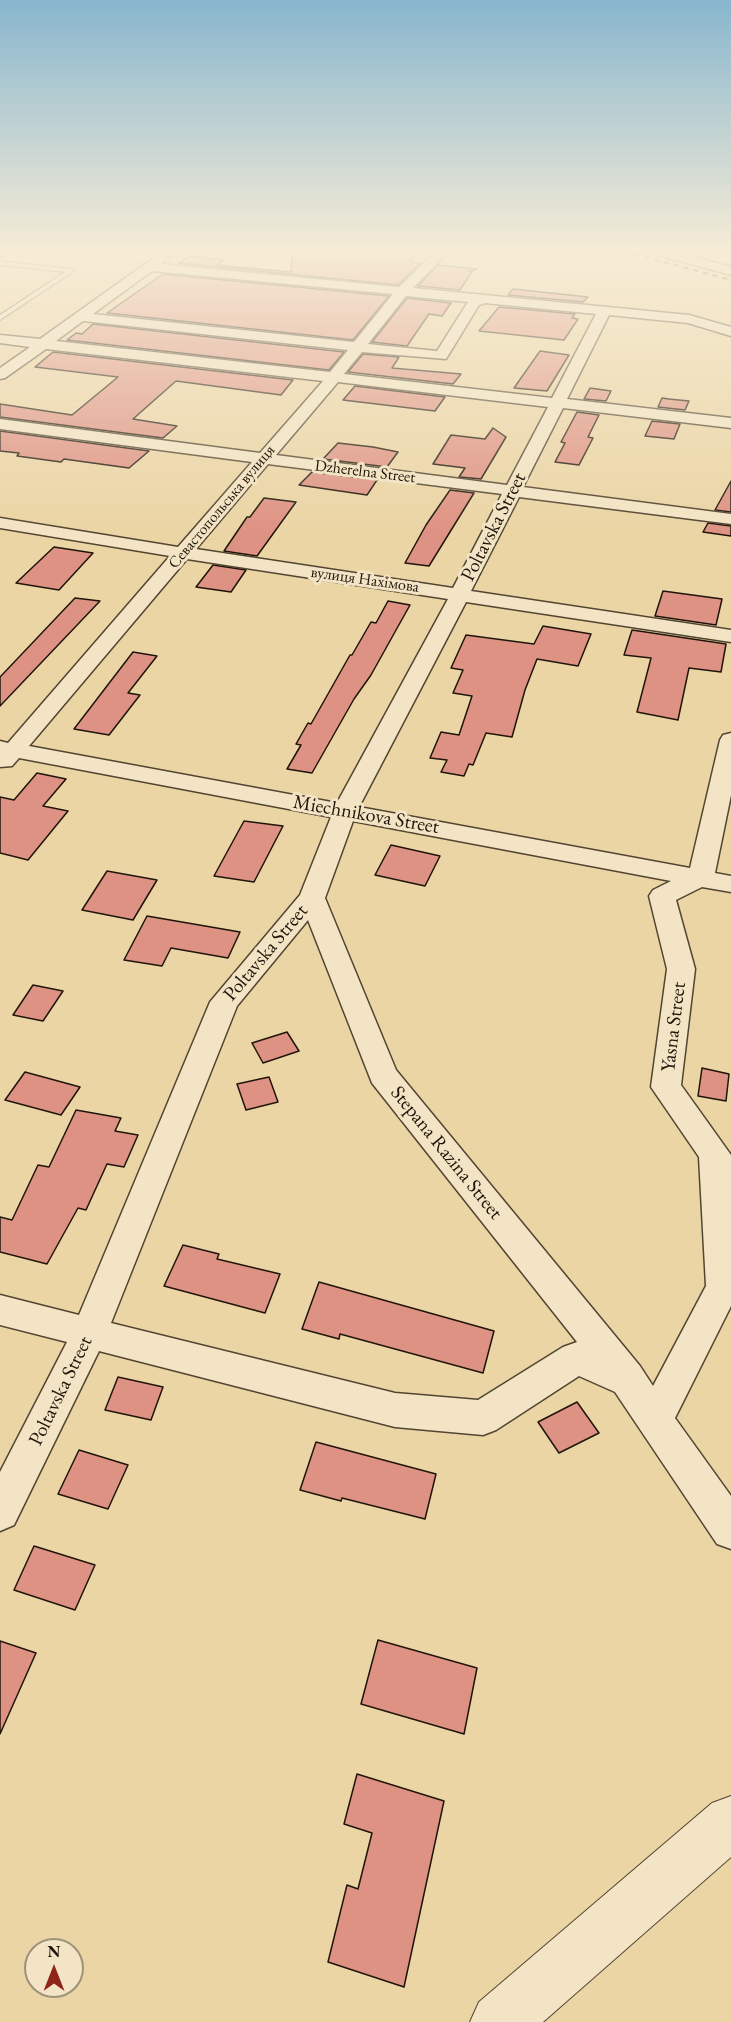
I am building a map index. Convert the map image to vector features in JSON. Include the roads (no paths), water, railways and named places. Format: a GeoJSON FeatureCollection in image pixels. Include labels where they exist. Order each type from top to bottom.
{"type":"FeatureCollection","features":[{"type":"Feature","properties":{"kind":"street"},"geometry":{"type":"LineString","coordinates":[[37,343],[731,423]]}},
{"type":"Feature","properties":{"kind":"street"},"geometry":{"type":"LineString","coordinates":[[308,343],[441,356],[449,343]]}},
{"type":"Feature","properties":{"kind":"street","name":"Севастопольська вулиця"},"geometry":{"type":"LineString","coordinates":[[4,755],[183,553],[361,343]]}},
{"type":"Feature","properties":{"kind":"street","name":"Poltavska Street"},"geometry":{"type":"LineString","coordinates":[[0,1512],[89,1334],[224,1002],[312,898],[345,811],[460,594],[587,343]]}},
{"type":"Feature","properties":{"kind":"street"},"geometry":{"type":"LineString","coordinates":[[0,375],[43,344]]}},
{"type":"Feature","properties":{"kind":"street","name":"Dzherelna Street"},"geometry":{"type":"LineString","coordinates":[[0,424],[731,519]]}},
{"type":"Feature","properties":{"kind":"street","name":"вулиця Нахімова"},"geometry":{"type":"LineString","coordinates":[[0,523],[731,636]]}},
{"type":"Feature","properties":{"kind":"street"},"geometry":{"type":"LineString","coordinates":[[701,878],[731,740]]}},
{"type":"Feature","properties":{"kind":"street","name":"Miechnikova Street"},"geometry":{"type":"LineString","coordinates":[[4,755],[345,811],[731,884]]}},
{"type":"Feature","properties":{"kind":"street","name":"Yasna Street"},"geometry":{"type":"LineString","coordinates":[[655,1420],[723,1287],[715,1155],[718,1141],[666,1087],[681,969],[662,896],[701,878]]}},
{"type":"Feature","properties":{"kind":"street","name":"Stepana Razina Street"},"geometry":{"type":"LineString","coordinates":[[312,898],[383,1075],[628,1380],[731,1530]]}},
{"type":"Feature","properties":{"kind":"street"},"geometry":{"type":"LineString","coordinates":[[0,1310],[395,1410],[483,1418],[576,1358],[628,1380]]}},
{"type":"Feature","properties":{"kind":"street"},"geometry":{"type":"LineString","coordinates":[[499,2022],[731,1822]]}}]}
